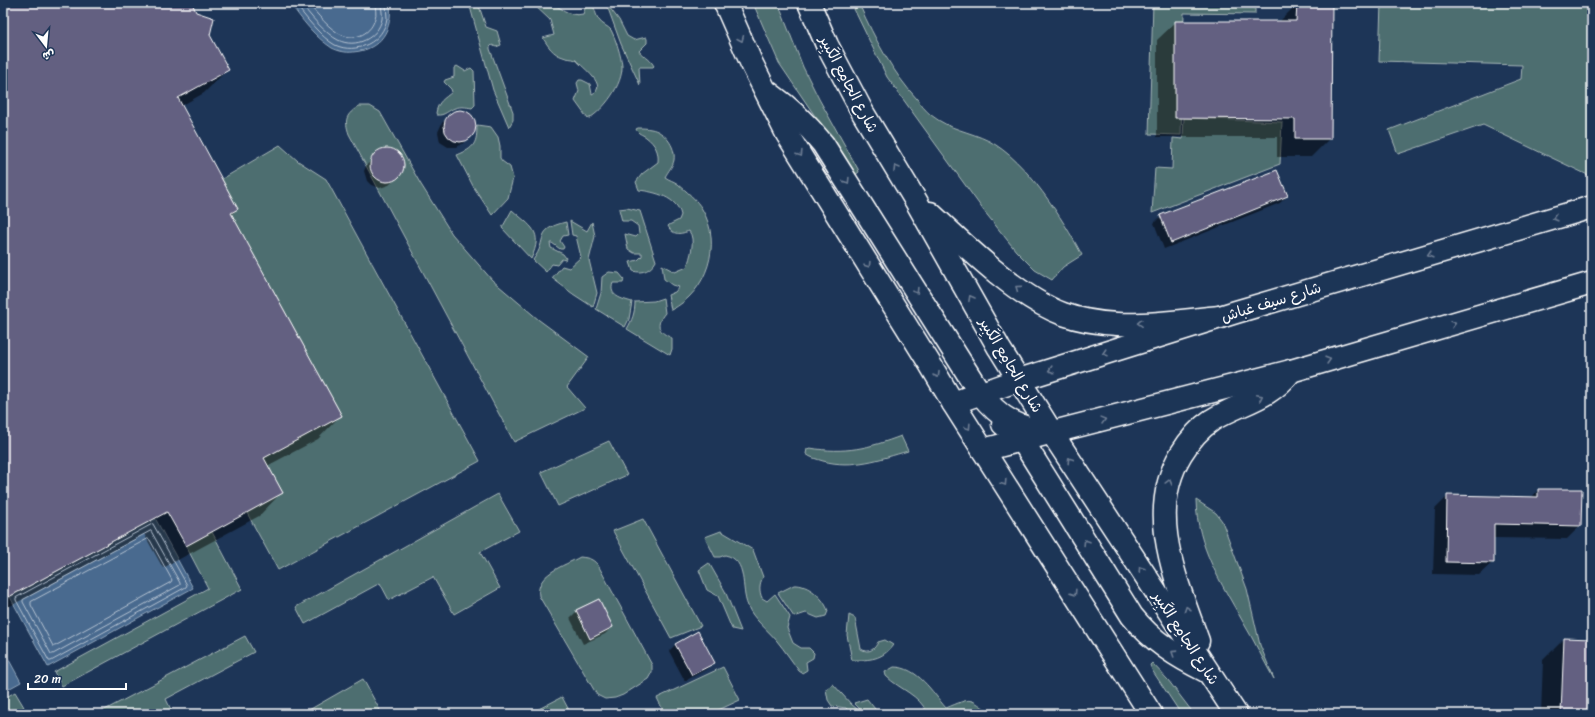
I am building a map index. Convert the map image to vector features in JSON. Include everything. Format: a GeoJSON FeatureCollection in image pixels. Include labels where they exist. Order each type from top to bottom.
{"type":"FeatureCollection","features":[{"type":"Feature","properties":{"kind":"main road"},"geometry":{"type":"LineString","coordinates":[[725,3],[751,62],[787,134],[953,403],[1151,714]]}},
{"type":"Feature","properties":{"kind":"main road","name":"شارع الجامِع الكَبِير"},"geometry":{"type":"LineString","coordinates":[[809,3],[827,44],[863,113],[916,201],[999,348],[1052,433],[1236,714]]}},
{"type":"Feature","properties":{"kind":"main road"},"geometry":{"type":"LineString","coordinates":[[765,90],[807,124],[823,144],[980,393],[991,407],[1004,418],[1019,426],[1052,433]]}},
{"type":"Feature","properties":{"kind":"main road"},"geometry":{"type":"LineString","coordinates":[[916,201],[980,258],[1018,288],[1038,301],[1062,313],[1098,322],[1118,324],[1138,324],[1220,317]]}},
{"type":"Feature","properties":{"kind":"main road","name":"شارع سيف غباش"},"geometry":{"type":"LineString","coordinates":[[953,403],[1019,380],[1220,317],[1592,207]]}},
{"type":"Feature","properties":{"kind":"main road"},"geometry":{"type":"LineString","coordinates":[[983,450],[1291,371],[1592,283]]}},
{"type":"Feature","properties":{"kind":"main road"},"geometry":{"type":"LineString","coordinates":[[1208,672],[1172,566],[1167,543],[1164,520],[1165,497],[1171,475],[1186,445],[1210,422],[1229,410],[1263,396],[1283,381],[1291,371]]}},
{"type":"Feature","properties":{"kind":"main road"},"geometry":{"type":"LineString","coordinates":[[953,403],[983,413],[1004,425],[1022,440],[1132,616],[1144,631],[1179,657],[1208,672]]}},
{"type":"Feature","properties":{"kind":"green space"},"geometry":{"type":"Polygon","coordinates":[[[469,3],[478,3],[486,27],[497,31],[501,45],[496,47],[492,45],[490,49],[513,112],[513,120],[509,127],[493,90],[469,3]]]}},
{"type":"Feature","properties":{"kind":"green space"},"geometry":{"type":"Polygon","coordinates":[[[532,3],[553,4],[569,13],[578,15],[583,14],[586,6],[591,4],[594,7],[600,22],[611,30],[621,57],[622,66],[619,81],[606,103],[588,119],[575,101],[579,91],[577,83],[579,80],[582,80],[590,84],[592,94],[596,91],[598,86],[589,72],[576,60],[559,56],[549,47],[543,38],[554,35],[550,20],[532,3]]]}},
{"type":"Feature","properties":{"kind":"green space"},"geometry":{"type":"Polygon","coordinates":[[[606,3],[619,20],[627,36],[634,40],[646,37],[647,39],[647,43],[639,51],[654,66],[639,67],[640,85],[621,44],[606,3]]]}},
{"type":"Feature","properties":{"kind":"green space"},"geometry":{"type":"Polygon","coordinates":[[[753,3],[778,3],[803,67],[858,169],[859,172],[855,175],[779,63],[753,3]]]}},
{"type":"Feature","properties":{"kind":"green space"},"geometry":{"type":"Polygon","coordinates":[[[1153,3],[1255,3],[1255,14],[1184,13],[1181,135],[1149,134],[1153,3]]]}},
{"type":"Feature","properties":{"kind":"green space"},"geometry":{"type":"Polygon","coordinates":[[[1381,3],[1523,5],[1526,3],[1592,3],[1592,177],[1483,125],[1398,154],[1389,130],[1521,79],[1522,65],[1379,61],[1381,3]]]}},
{"type":"Feature","properties":{"kind":"green space"},"geometry":{"type":"Polygon","coordinates":[[[860,6],[878,43],[892,66],[925,110],[945,124],[989,141],[1003,150],[1030,176],[1054,208],[1082,255],[1063,267],[1052,280],[1035,270],[1016,251],[984,211],[887,77],[854,9],[860,6]]]}},
{"type":"Feature","properties":{"kind":"green space"},"geometry":{"type":"Polygon","coordinates":[[[457,66],[465,71],[471,68],[474,71],[475,105],[472,108],[457,107],[442,115],[437,115],[437,109],[440,103],[452,92],[444,82],[445,80],[454,77],[454,68],[457,66]]]}},
{"type":"Feature","properties":{"kind":"green space"},"geometry":{"type":"Polygon","coordinates":[[[359,106],[370,106],[380,112],[420,183],[452,234],[492,280],[539,320],[589,357],[567,387],[585,408],[514,442],[349,134],[347,118],[359,106]],[[385,149],[375,154],[371,162],[371,167],[372,172],[377,179],[383,182],[390,182],[397,179],[402,174],[404,167],[402,159],[396,151],[385,149]]]}},
{"type":"Feature","properties":{"kind":"green space"},"geometry":{"type":"Polygon","coordinates":[[[1184,118],[1282,122],[1280,164],[1152,213],[1155,168],[1172,169],[1173,138],[1183,139],[1184,118]]]}},
{"type":"Feature","properties":{"kind":"green space"},"geometry":{"type":"Polygon","coordinates":[[[477,125],[491,127],[498,137],[500,158],[510,167],[513,178],[508,198],[492,215],[473,186],[457,155],[468,150],[474,144],[477,125]]]}},
{"type":"Feature","properties":{"kind":"green space"},"geometry":{"type":"Polygon","coordinates":[[[636,129],[656,130],[668,140],[673,150],[674,160],[665,177],[678,184],[700,206],[708,223],[711,237],[711,252],[708,266],[702,279],[694,292],[684,302],[671,310],[668,295],[675,292],[679,287],[672,285],[664,279],[662,265],[675,272],[687,267],[692,249],[692,239],[689,231],[675,233],[668,226],[679,220],[681,215],[675,204],[664,196],[639,190],[636,182],[642,174],[658,162],[658,158],[657,151],[652,142],[638,132],[636,129]]]}},
{"type":"Feature","properties":{"kind":"green space"},"geometry":{"type":"Polygon","coordinates":[[[280,145],[298,161],[326,179],[480,461],[278,570],[247,513],[283,493],[264,458],[342,416],[231,213],[238,209],[222,179],[280,145]]]}},
{"type":"Feature","properties":{"kind":"green space"},"geometry":{"type":"Polygon","coordinates":[[[627,208],[640,211],[656,261],[652,267],[643,272],[633,271],[630,262],[638,260],[642,256],[642,253],[634,253],[628,249],[625,234],[636,237],[639,234],[638,226],[631,221],[622,221],[619,209],[627,208]]]}},
{"type":"Feature","properties":{"kind":"green space"},"geometry":{"type":"Polygon","coordinates":[[[512,210],[534,230],[536,242],[535,250],[531,259],[502,228],[512,210]]]}},
{"type":"Feature","properties":{"kind":"green space"},"geometry":{"type":"Polygon","coordinates":[[[570,221],[587,231],[592,222],[595,236],[589,260],[597,293],[593,307],[552,278],[562,266],[569,268],[581,257],[576,236],[572,235],[570,221]]]}},
{"type":"Feature","properties":{"kind":"green space"},"geometry":{"type":"Polygon","coordinates":[[[566,222],[568,235],[563,236],[560,241],[564,247],[563,249],[560,249],[550,243],[551,248],[563,254],[566,258],[565,260],[562,259],[557,265],[552,264],[546,272],[533,260],[538,253],[545,232],[549,228],[566,222]]]}},
{"type":"Feature","properties":{"kind":"green space"},"geometry":{"type":"Polygon","coordinates":[[[609,272],[619,273],[624,279],[623,283],[613,283],[612,291],[614,294],[620,298],[632,302],[629,319],[625,327],[596,309],[601,293],[602,277],[609,272]]]}},
{"type":"Feature","properties":{"kind":"green space"},"geometry":{"type":"Polygon","coordinates":[[[663,298],[665,313],[659,325],[661,331],[672,338],[672,349],[670,355],[627,329],[633,316],[635,302],[654,301],[663,298]]]}},
{"type":"Feature","properties":{"kind":"green space"},"geometry":{"type":"Polygon","coordinates":[[[901,436],[908,451],[866,462],[845,464],[834,463],[823,461],[806,454],[807,449],[810,448],[823,450],[857,449],[901,436]]]}},
{"type":"Feature","properties":{"kind":"green space"},"geometry":{"type":"Polygon","coordinates":[[[609,441],[627,475],[558,506],[541,472],[609,441]]]}},
{"type":"Feature","properties":{"kind":"green space"},"geometry":{"type":"Polygon","coordinates":[[[498,494],[519,531],[480,552],[500,588],[454,614],[433,577],[389,600],[380,583],[305,624],[296,607],[498,494]]]}},
{"type":"Feature","properties":{"kind":"green space"},"geometry":{"type":"Polygon","coordinates":[[[1196,500],[1216,513],[1222,521],[1247,589],[1260,645],[1274,679],[1212,564],[1201,534],[1197,517],[1196,500]]]}},
{"type":"Feature","properties":{"kind":"green space"},"geometry":{"type":"Polygon","coordinates":[[[643,519],[701,626],[671,638],[613,531],[643,519]]]}},
{"type":"Feature","properties":{"kind":"green space"},"geometry":{"type":"Polygon","coordinates":[[[721,531],[753,550],[763,577],[760,588],[762,598],[767,601],[775,594],[790,617],[787,628],[793,643],[801,648],[809,648],[814,653],[813,658],[806,662],[807,670],[802,673],[777,641],[750,611],[746,599],[741,569],[738,563],[733,558],[725,555],[715,557],[705,537],[721,531]]]}},
{"type":"Feature","properties":{"kind":"green space"},"geometry":{"type":"Polygon","coordinates":[[[212,532],[242,589],[62,686],[54,672],[208,588],[186,546],[212,532]]]}},
{"type":"Feature","properties":{"kind":"green space"},"geometry":{"type":"Polygon","coordinates":[[[580,557],[591,559],[599,567],[652,665],[652,672],[648,679],[623,695],[615,698],[605,699],[597,695],[539,596],[541,582],[546,576],[559,567],[580,557]],[[599,599],[576,610],[590,638],[613,627],[599,599]]]}},
{"type":"Feature","properties":{"kind":"green space"},"geometry":{"type":"Polygon","coordinates":[[[709,563],[725,591],[741,631],[732,629],[718,596],[707,590],[699,570],[709,563]]]}},
{"type":"Feature","properties":{"kind":"green space"},"geometry":{"type":"Polygon","coordinates":[[[794,585],[805,587],[815,593],[826,606],[828,611],[826,616],[818,618],[806,613],[794,617],[778,593],[794,585]]]}},
{"type":"Feature","properties":{"kind":"green space"},"geometry":{"type":"Polygon","coordinates":[[[849,615],[855,618],[861,649],[869,651],[875,647],[878,642],[885,640],[893,645],[884,654],[875,658],[852,660],[847,635],[849,615]]]}},
{"type":"Feature","properties":{"kind":"green space"},"geometry":{"type":"Polygon","coordinates":[[[245,636],[254,652],[166,699],[173,714],[97,714],[245,636]]]}},
{"type":"Feature","properties":{"kind":"green space"},"geometry":{"type":"Polygon","coordinates":[[[1152,663],[1168,680],[1194,714],[1181,714],[1152,670],[1150,665],[1152,663]]]}},
{"type":"Feature","properties":{"kind":"green space"},"geometry":{"type":"Polygon","coordinates":[[[723,667],[740,700],[710,714],[665,714],[657,698],[723,667]]]}},
{"type":"Feature","properties":{"kind":"green space"},"geometry":{"type":"Polygon","coordinates":[[[894,667],[903,668],[917,676],[930,688],[946,708],[970,700],[992,714],[928,714],[920,702],[886,676],[885,672],[894,667]]]}},
{"type":"Feature","properties":{"kind":"green space"},"geometry":{"type":"Polygon","coordinates":[[[363,679],[382,714],[302,714],[363,679]]]}},
{"type":"Feature","properties":{"kind":"green space"},"geometry":{"type":"Polygon","coordinates":[[[833,684],[851,704],[863,714],[845,714],[846,708],[832,706],[828,700],[826,689],[833,684]]]}},
{"type":"Feature","properties":{"kind":"green space"},"geometry":{"type":"Polygon","coordinates":[[[15,692],[24,707],[11,714],[3,714],[3,699],[15,692]]]}},
{"type":"Feature","properties":{"kind":"green space"},"geometry":{"type":"Polygon","coordinates":[[[562,697],[571,714],[529,714],[562,697]]]}},
{"type":"Feature","properties":{"kind":"green space"},"geometry":{"type":"Polygon","coordinates":[[[867,699],[879,714],[865,714],[854,703],[867,699]]]}},
{"type":"Feature","properties":{"kind":"water"},"geometry":{"type":"Polygon","coordinates":[[[290,3],[390,3],[389,21],[383,36],[371,47],[353,52],[342,52],[332,48],[320,39],[290,3]]]}},
{"type":"Feature","properties":{"kind":"water"},"geometry":{"type":"Polygon","coordinates":[[[155,518],[193,588],[48,667],[10,597],[155,518]]]}},
{"type":"Feature","properties":{"kind":"water"},"geometry":{"type":"Polygon","coordinates":[[[3,649],[21,682],[3,692],[3,649]]]}},
{"type":"Feature","properties":{"kind":"building"},"geometry":{"type":"Polygon","coordinates":[[[3,3],[192,3],[196,12],[214,18],[210,35],[229,70],[178,98],[238,209],[231,213],[342,416],[264,458],[283,493],[186,546],[167,512],[3,600],[3,3]]]}},
{"type":"Feature","properties":{"kind":"building"},"geometry":{"type":"Polygon","coordinates":[[[1297,3],[1332,3],[1331,139],[1295,139],[1295,119],[1175,118],[1175,21],[1296,21],[1297,3]]]}},
{"type":"Feature","properties":{"kind":"building"},"geometry":{"type":"Polygon","coordinates":[[[457,110],[463,110],[473,117],[476,126],[475,132],[469,139],[463,142],[457,142],[447,135],[444,129],[444,123],[451,113],[457,110]]]}},
{"type":"Feature","properties":{"kind":"building"},"geometry":{"type":"Polygon","coordinates":[[[387,148],[399,153],[404,165],[399,177],[387,182],[375,177],[370,165],[375,153],[387,148]]]}},
{"type":"Feature","properties":{"kind":"building"},"geometry":{"type":"Polygon","coordinates":[[[1277,170],[1288,196],[1171,243],[1160,215],[1277,170]]]}},
{"type":"Feature","properties":{"kind":"building"},"geometry":{"type":"Polygon","coordinates":[[[1538,489],[1582,489],[1581,526],[1494,524],[1494,563],[1446,562],[1447,495],[1538,497],[1538,489]]]}},
{"type":"Feature","properties":{"kind":"building"},"geometry":{"type":"Polygon","coordinates":[[[599,599],[613,627],[590,639],[576,610],[599,599]]]}},
{"type":"Feature","properties":{"kind":"building"},"geometry":{"type":"Polygon","coordinates":[[[698,631],[715,663],[692,675],[675,644],[698,631]]]}},
{"type":"Feature","properties":{"kind":"building"},"geometry":{"type":"Polygon","coordinates":[[[1564,638],[1592,639],[1592,714],[1561,714],[1564,638]]]}}]}
